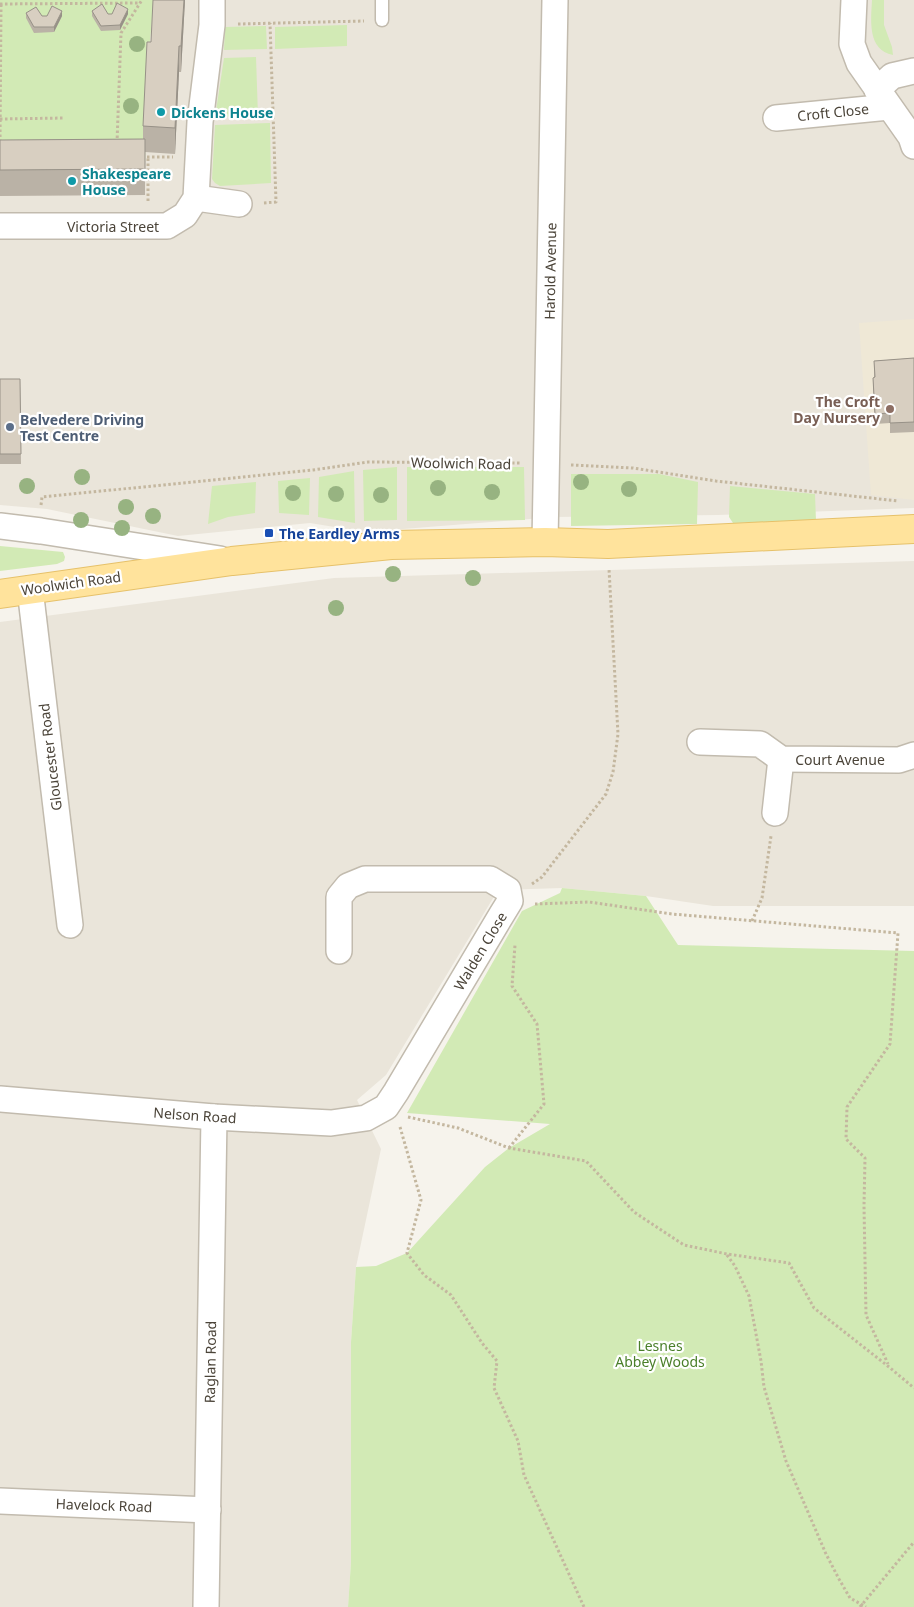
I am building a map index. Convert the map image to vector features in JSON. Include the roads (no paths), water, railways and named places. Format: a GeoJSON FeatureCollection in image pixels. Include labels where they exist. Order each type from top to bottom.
{"type":"FeatureCollection","features":[{"type":"Feature","properties":{"kind":"main road","name":"Woolwich Road"},"geometry":{"type":"LineString","coordinates":[[0,594],[232,561],[391,545],[545,542],[608,544],[914,529]]}},
{"type":"Feature","properties":{"kind":"street"},"geometry":{"type":"LineString","coordinates":[[212,0],[212,25],[200,122],[196,198],[240,204]]}},
{"type":"Feature","properties":{"kind":"street","name":"Harold Avenue"},"geometry":{"type":"LineString","coordinates":[[545,542],[555,0]]}},
{"type":"Feature","properties":{"kind":"street","name":"Croft Close"},"geometry":{"type":"LineString","coordinates":[[854,0],[852,44],[859,63],[911,137],[914,146]]}},
{"type":"Feature","properties":{"kind":"street","name":"Croft Close"},"geometry":{"type":"LineString","coordinates":[[883,98],[892,76],[914,71]]}},
{"type":"Feature","properties":{"kind":"street","name":"Croft Close"},"geometry":{"type":"LineString","coordinates":[[776,118],[883,98]]}},
{"type":"Feature","properties":{"kind":"street","name":"Victoria Street"},"geometry":{"type":"LineString","coordinates":[[0,226],[166,226],[185,215],[196,198]]}},
{"type":"Feature","properties":{"kind":"street","name":"Woolwich Road"},"geometry":{"type":"LineString","coordinates":[[0,526],[232,561]]}},
{"type":"Feature","properties":{"kind":"street","name":"Gloucester Road"},"geometry":{"type":"LineString","coordinates":[[30,589],[70,925]]}},
{"type":"Feature","properties":{"kind":"street","name":"Court Avenue"},"geometry":{"type":"LineString","coordinates":[[700,742],[760,744],[781,759],[907,757]]}},
{"type":"Feature","properties":{"kind":"street","name":"Court Avenue"},"geometry":{"type":"LineString","coordinates":[[775,813],[781,759]]}},
{"type":"Feature","properties":{"kind":"street","name":"Walden Close"},"geometry":{"type":"LineString","coordinates":[[338,951],[339,897],[348,886],[365,879],[490,879],[508,890],[510,901],[397,1116]]}},
{"type":"Feature","properties":{"kind":"street","name":"Nelson Road"},"geometry":{"type":"LineString","coordinates":[[0,1102],[331,1123],[397,1116]]}},
{"type":"Feature","properties":{"kind":"street","name":"Raglan Road"},"geometry":{"type":"LineString","coordinates":[[206,1607],[214,1117]]}},
{"type":"Feature","properties":{"kind":"street","name":"Havelock Road"},"geometry":{"type":"LineString","coordinates":[[0,1501],[208,1510]]}},
{"type":"Feature","properties":{"kind":"lane"},"geometry":{"type":"LineString","coordinates":[[382,0],[382,20]]}},
{"type":"Feature","properties":{"kind":"place","name":"Dickens House"},"geometry":{"type":"Point","coordinates":[161,112]}},
{"type":"Feature","properties":{"kind":"place","name":"Shakespeare House"},"geometry":{"type":"Point","coordinates":[72,181]}},
{"type":"Feature","properties":{"kind":"place","name":"The Croft Day Nursery"},"geometry":{"type":"Point","coordinates":[890,409]}},
{"type":"Feature","properties":{"kind":"place","name":"Belvedere Driving Test Centre"},"geometry":{"type":"Point","coordinates":[10,427]}},
{"type":"Feature","properties":{"kind":"place","name":"The Eardley Arms"},"geometry":{"type":"Point","coordinates":[269,533]}},
{"type":"Feature","properties":{"kind":"park label","name":"Lesnes Abbey Woods"},"geometry":{"type":"Point","coordinates":[660,1354]}}]}
